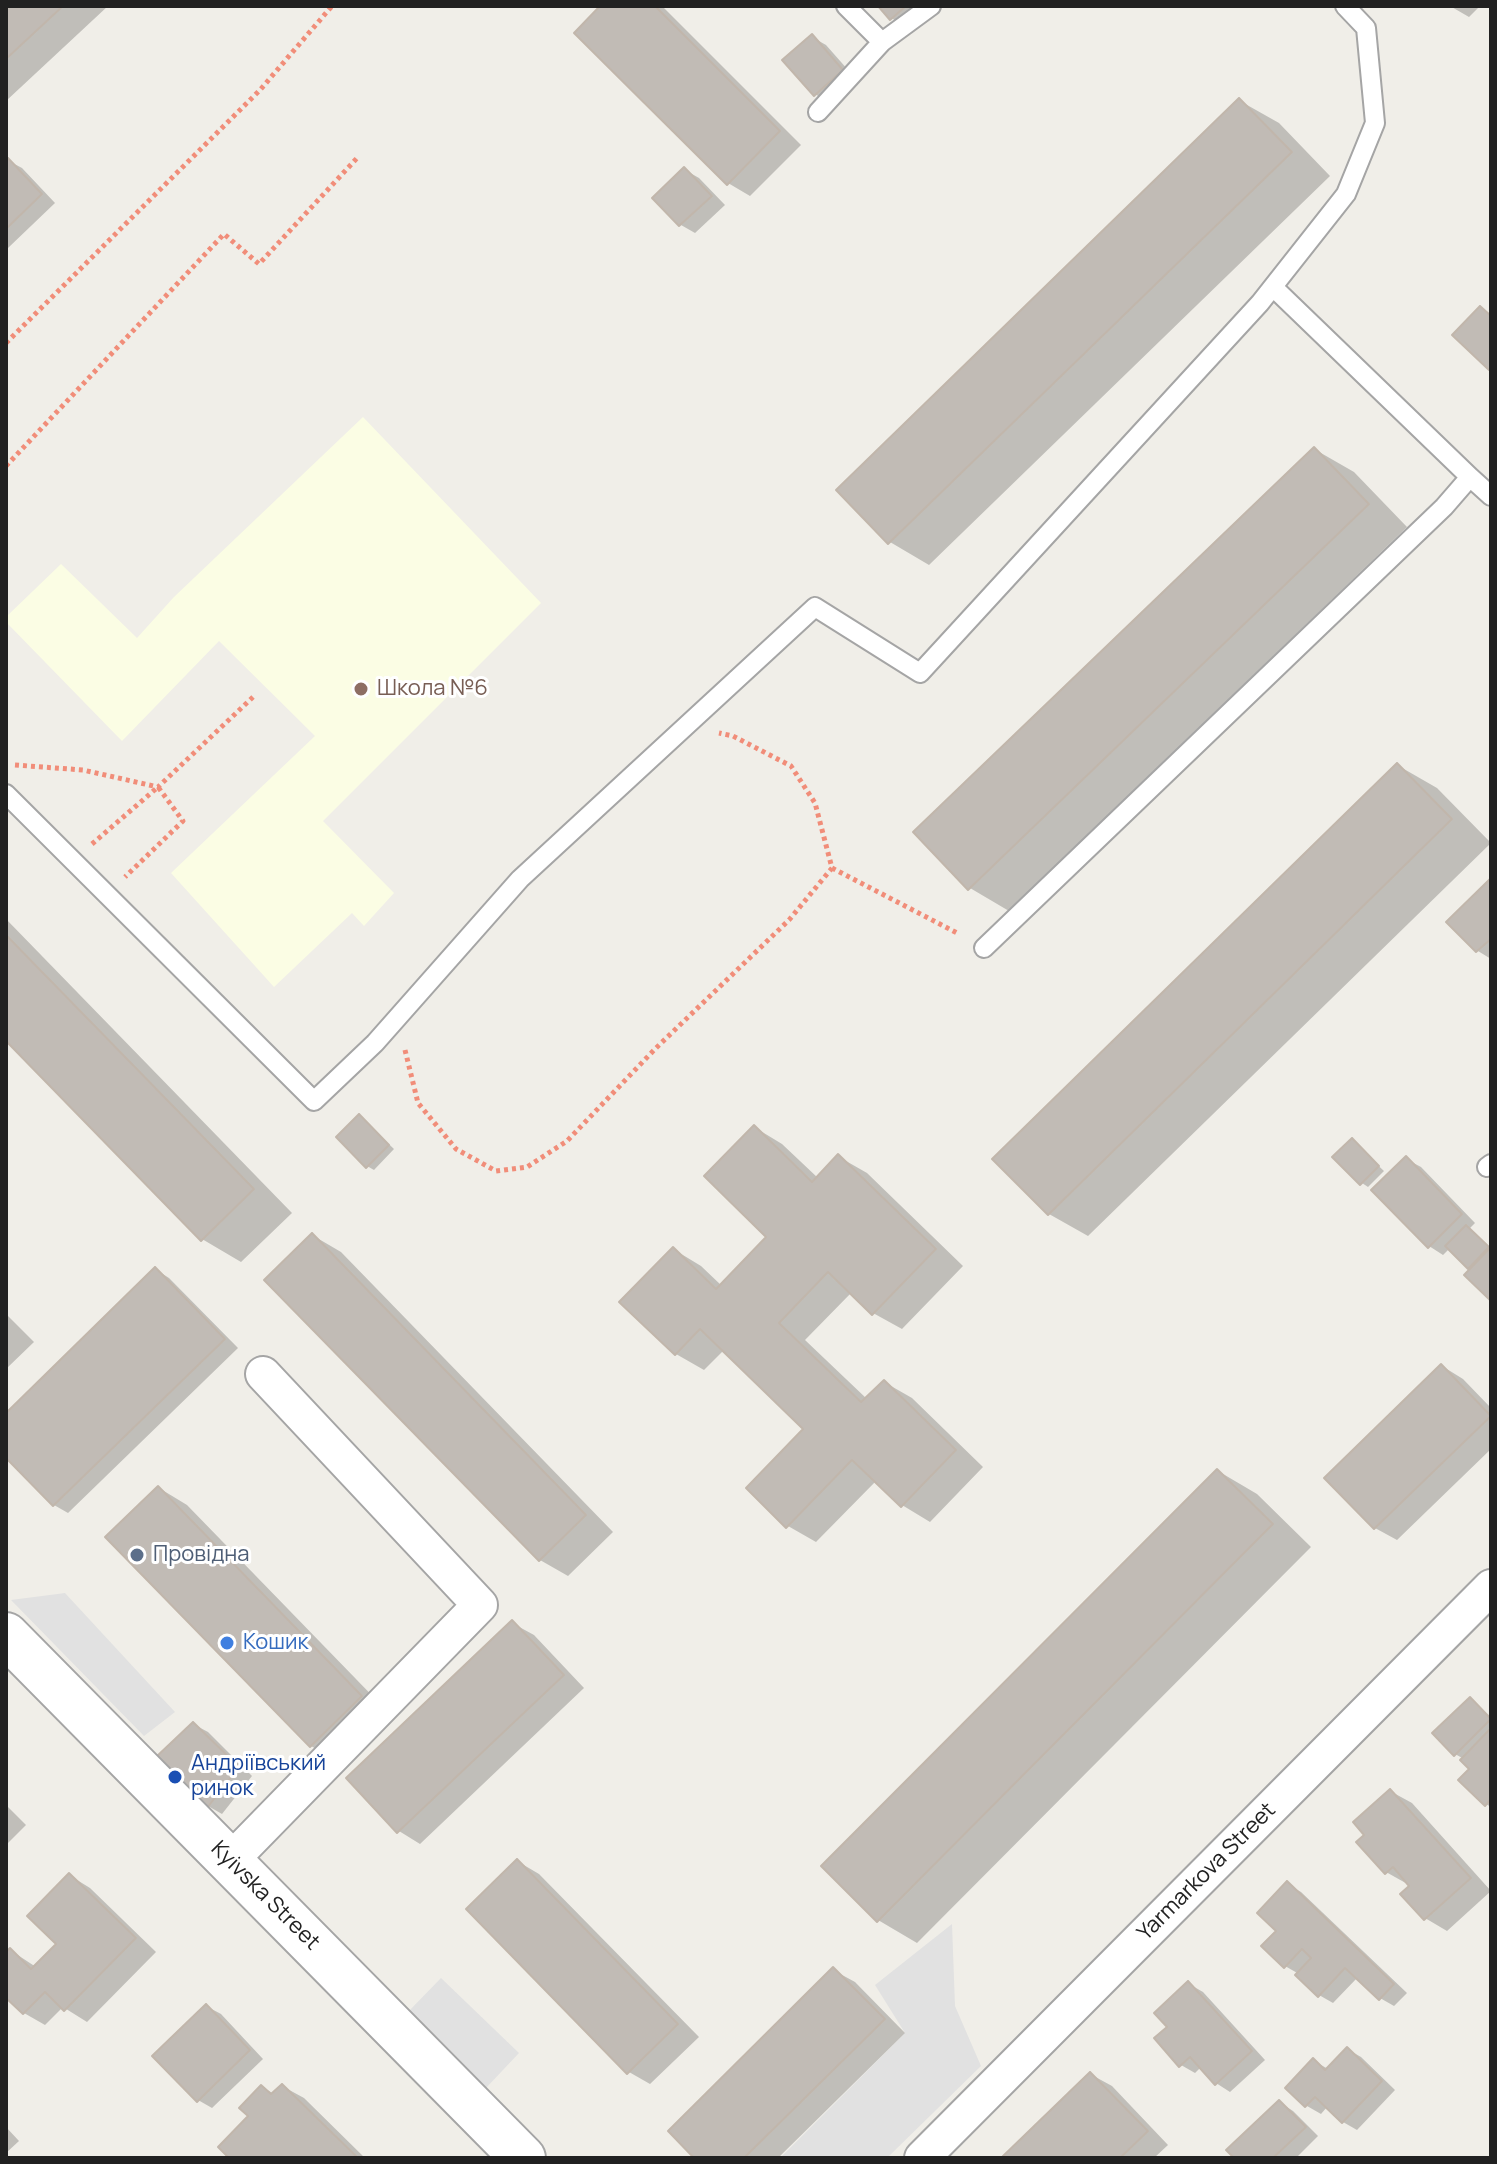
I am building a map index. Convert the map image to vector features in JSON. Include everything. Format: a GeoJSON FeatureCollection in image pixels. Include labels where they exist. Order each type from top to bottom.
{"type":"FeatureCollection","features":[{"type":"Feature","properties":{"kind":"street"},"geometry":{"type":"LineString","coordinates":[[231,1860],[480,1605],[263,1374]]}},
{"type":"Feature","properties":{"kind":"street","name":"Yarmarkova Street"},"geometry":{"type":"LineString","coordinates":[[922,2158],[1491,1587]]}},
{"type":"Feature","properties":{"kind":"street","name":"Kyivska Street"},"geometry":{"type":"LineString","coordinates":[[6,1635],[523,2158]]}},
{"type":"Feature","properties":{"kind":"lane"},"geometry":{"type":"LineString","coordinates":[[846,6],[882,42]]}},
{"type":"Feature","properties":{"kind":"lane"},"geometry":{"type":"LineString","coordinates":[[818,112],[882,42],[931,6]]}},
{"type":"Feature","properties":{"kind":"lane"},"geometry":{"type":"LineString","coordinates":[[6,794],[314,1101],[375,1043],[520,879],[815,607],[920,673],[1273,287],[1346,194],[1375,123],[1366,28],[1345,6]]}},
{"type":"Feature","properties":{"kind":"lane"},"geometry":{"type":"LineString","coordinates":[[1273,287],[1491,496]]}},
{"type":"Feature","properties":{"kind":"lane"},"geometry":{"type":"LineString","coordinates":[[984,948],[1444,507],[1470,477]]}},
{"type":"Feature","properties":{"kind":"path"},"geometry":{"type":"LineString","coordinates":[[6,343],[260,90],[332,6]]}},
{"type":"Feature","properties":{"kind":"path"},"geometry":{"type":"LineString","coordinates":[[6,466],[224,234],[259,264],[358,157]]}},
{"type":"Feature","properties":{"kind":"path"},"geometry":{"type":"LineString","coordinates":[[73,860],[158,787],[253,697]]}},
{"type":"Feature","properties":{"kind":"path"},"geometry":{"type":"LineString","coordinates":[[687,726],[733,736],[791,766],[815,803],[832,868],[984,948]]}},
{"type":"Feature","properties":{"kind":"path"},"geometry":{"type":"LineString","coordinates":[[6,764],[83,770],[158,787],[183,821],[107,893]]}},
{"type":"Feature","properties":{"kind":"path"},"geometry":{"type":"LineString","coordinates":[[402,1013],[405,1054],[418,1103],[456,1149],[496,1171],[527,1167],[567,1141],[656,1048],[789,920],[832,868]]}},
{"type":"Feature","properties":{"kind":"shaded area","name":"Школа №6"},"geometry":{"type":"Polygon","coordinates":[[[363,417],[541,603],[323,821],[394,893],[364,926],[352,913],[274,987],[171,873],[315,736],[219,641],[122,741],[6,622],[6,617],[61,564],[137,638],[174,597],[363,417]]]}},
{"type":"Feature","properties":{"kind":"shaded area"},"geometry":{"type":"Polygon","coordinates":[[[65,1593],[175,1712],[144,1736],[11,1600],[65,1593]]]}},
{"type":"Feature","properties":{"kind":"shaded area"},"geometry":{"type":"Polygon","coordinates":[[[952,1924],[955,2006],[981,2066],[887,2158],[780,2158],[905,2033],[875,1985],[952,1924]]]}},
{"type":"Feature","properties":{"kind":"shaded area"},"geometry":{"type":"Polygon","coordinates":[[[441,1978],[519,2053],[486,2088],[407,2013],[441,1978]]]}},
{"type":"Feature","properties":{"kind":"building"},"geometry":{"type":"Polygon","coordinates":[[[6,6],[63,6],[6,59],[6,6]]]}},
{"type":"Feature","properties":{"kind":"building"},"geometry":{"type":"Polygon","coordinates":[[[600,6],[655,6],[780,131],[727,185],[574,33],[600,6]]]}},
{"type":"Feature","properties":{"kind":"building"},"geometry":{"type":"Polygon","coordinates":[[[878,6],[906,6],[890,20],[878,6]]]}},
{"type":"Feature","properties":{"kind":"building"},"geometry":{"type":"Polygon","coordinates":[[[812,34],[843,70],[814,96],[782,60],[812,34]]]}},
{"type":"Feature","properties":{"kind":"building"},"geometry":{"type":"Polygon","coordinates":[[[1239,98],[1292,152],[888,544],[836,490],[1239,98]]]}},
{"type":"Feature","properties":{"kind":"building"},"geometry":{"type":"Polygon","coordinates":[[[6,159],[42,194],[6,229],[6,159]]]}},
{"type":"Feature","properties":{"kind":"building"},"geometry":{"type":"Polygon","coordinates":[[[684,167],[712,196],[679,226],[652,198],[684,167]]]}},
{"type":"Feature","properties":{"kind":"building"},"geometry":{"type":"Polygon","coordinates":[[[1480,306],[1491,316],[1489,370],[1452,335],[1480,306]]]}},
{"type":"Feature","properties":{"kind":"building"},"geometry":{"type":"Polygon","coordinates":[[[1314,447],[1369,504],[968,890],[913,832],[1314,447]]]}},
{"type":"Feature","properties":{"kind":"building"},"geometry":{"type":"Polygon","coordinates":[[[1397,763],[1452,819],[1048,1215],[992,1159],[1397,763]]]}},
{"type":"Feature","properties":{"kind":"building"},"geometry":{"type":"Polygon","coordinates":[[[1491,878],[1491,939],[1476,952],[1446,922],[1491,878]]]}},
{"type":"Feature","properties":{"kind":"building"},"geometry":{"type":"Polygon","coordinates":[[[6,935],[254,1189],[201,1241],[6,1041],[6,935]]]}},
{"type":"Feature","properties":{"kind":"building"},"geometry":{"type":"Polygon","coordinates":[[[359,1114],[389,1145],[366,1168],[336,1137],[359,1114]]]}},
{"type":"Feature","properties":{"kind":"building"},"geometry":{"type":"Polygon","coordinates":[[[754,1125],[812,1182],[838,1154],[936,1249],[872,1315],[828,1272],[779,1323],[861,1402],[884,1380],[956,1450],[901,1507],[852,1460],[786,1528],[746,1488],[803,1429],[700,1329],[675,1355],[619,1302],[673,1247],[716,1289],[766,1237],[704,1176],[754,1125]]]}},
{"type":"Feature","properties":{"kind":"building"},"geometry":{"type":"Polygon","coordinates":[[[1352,1138],[1379,1166],[1360,1185],[1332,1157],[1352,1138]]]}},
{"type":"Feature","properties":{"kind":"building"},"geometry":{"type":"Polygon","coordinates":[[[1406,1156],[1462,1214],[1428,1248],[1371,1190],[1406,1156]]]}},
{"type":"Feature","properties":{"kind":"building"},"geometry":{"type":"Polygon","coordinates":[[[1466,1225],[1489,1247],[1468,1269],[1445,1246],[1466,1225]]]}},
{"type":"Feature","properties":{"kind":"building"},"geometry":{"type":"Polygon","coordinates":[[[312,1233],[586,1515],[539,1561],[264,1280],[312,1233]]]}},
{"type":"Feature","properties":{"kind":"building"},"geometry":{"type":"Polygon","coordinates":[[[1491,1247],[1491,1301],[1464,1275],[1491,1247]]]}},
{"type":"Feature","properties":{"kind":"building"},"geometry":{"type":"Polygon","coordinates":[[[155,1267],[225,1339],[53,1506],[6,1458],[6,1413],[155,1267]]]}},
{"type":"Feature","properties":{"kind":"building"},"geometry":{"type":"Polygon","coordinates":[[[1441,1364],[1491,1416],[1374,1529],[1324,1478],[1441,1364]]]}},
{"type":"Feature","properties":{"kind":"building"},"geometry":{"type":"Polygon","coordinates":[[[1217,1469],[1273,1524],[877,1922],[821,1866],[1217,1469]]]}},
{"type":"Feature","properties":{"kind":"building"},"geometry":{"type":"Polygon","coordinates":[[[158,1486],[362,1696],[310,1747],[105,1537],[158,1486]]]}},
{"type":"Feature","properties":{"kind":"building"},"geometry":{"type":"Polygon","coordinates":[[[512,1620],[564,1675],[397,1833],[346,1778],[512,1620]]]}},
{"type":"Feature","properties":{"kind":"building"},"geometry":{"type":"Polygon","coordinates":[[[1470,1697],[1491,1719],[1454,1756],[1432,1733],[1470,1697]]]}},
{"type":"Feature","properties":{"kind":"building"},"geometry":{"type":"Polygon","coordinates":[[[193,1722],[239,1767],[207,1808],[155,1758],[193,1722]]]}},
{"type":"Feature","properties":{"kind":"building"},"geometry":{"type":"Polygon","coordinates":[[[1491,1728],[1491,1799],[1485,1806],[1458,1780],[1469,1769],[1460,1760],[1491,1728]]]}},
{"type":"Feature","properties":{"kind":"building"},"geometry":{"type":"Polygon","coordinates":[[[1390,1789],[1471,1878],[1424,1920],[1400,1894],[1409,1886],[1393,1867],[1385,1874],[1356,1842],[1364,1835],[1353,1822],[1390,1789]]]}},
{"type":"Feature","properties":{"kind":"building"},"geometry":{"type":"Polygon","coordinates":[[[517,1859],[678,2024],[627,2074],[466,1909],[517,1859]]]}},
{"type":"Feature","properties":{"kind":"building"},"geometry":{"type":"Polygon","coordinates":[[[69,1873],[136,1938],[64,2011],[45,1992],[23,2014],[6,1998],[6,1952],[10,1948],[31,1969],[56,1944],[27,1916],[69,1873]]]}},
{"type":"Feature","properties":{"kind":"building"},"geometry":{"type":"Polygon","coordinates":[[[1287,1881],[1394,1984],[1379,2000],[1345,1968],[1318,1997],[1295,1975],[1311,1958],[1302,1949],[1284,1968],[1261,1946],[1276,1931],[1257,1913],[1287,1881]]]}},
{"type":"Feature","properties":{"kind":"building"},"geometry":{"type":"Polygon","coordinates":[[[833,1967],[885,2019],[744,2158],[694,2158],[668,2131],[833,1967]]]}},
{"type":"Feature","properties":{"kind":"building"},"geometry":{"type":"Polygon","coordinates":[[[1188,1981],[1252,2051],[1215,2085],[1190,2057],[1179,2067],[1154,2038],[1167,2027],[1154,2013],[1188,1981]]]}},
{"type":"Feature","properties":{"kind":"building"},"geometry":{"type":"Polygon","coordinates":[[[206,2004],[250,2050],[197,2102],[152,2056],[206,2004]]]}},
{"type":"Feature","properties":{"kind":"building"},"geometry":{"type":"Polygon","coordinates":[[[1347,2047],[1382,2081],[1342,2123],[1315,2097],[1305,2107],[1285,2088],[1313,2058],[1325,2070],[1347,2047]]]}},
{"type":"Feature","properties":{"kind":"building"},"geometry":{"type":"Polygon","coordinates":[[[1090,2072],[1148,2131],[1120,2158],[1001,2158],[1090,2072]]]}},
{"type":"Feature","properties":{"kind":"building"},"geometry":{"type":"Polygon","coordinates":[[[282,2084],[358,2158],[229,2158],[218,2147],[248,2116],[239,2108],[261,2085],[271,2094],[282,2084]]]}},
{"type":"Feature","properties":{"kind":"building"},"geometry":{"type":"Polygon","coordinates":[[[1279,2100],[1306,2127],[1273,2158],[1234,2158],[1226,2150],[1279,2100]]]}},
{"type":"Feature","properties":{"kind":"place","name":"Школа №6"},"geometry":{"type":"Point","coordinates":[361,689]}},
{"type":"Feature","properties":{"kind":"place","name":"Провідна"},"geometry":{"type":"Point","coordinates":[137,1555]}},
{"type":"Feature","properties":{"kind":"place","name":"Кошик"},"geometry":{"type":"Point","coordinates":[227,1643]}},
{"type":"Feature","properties":{"kind":"place","name":"Андріївський ринок"},"geometry":{"type":"Point","coordinates":[175,1777]}}]}
